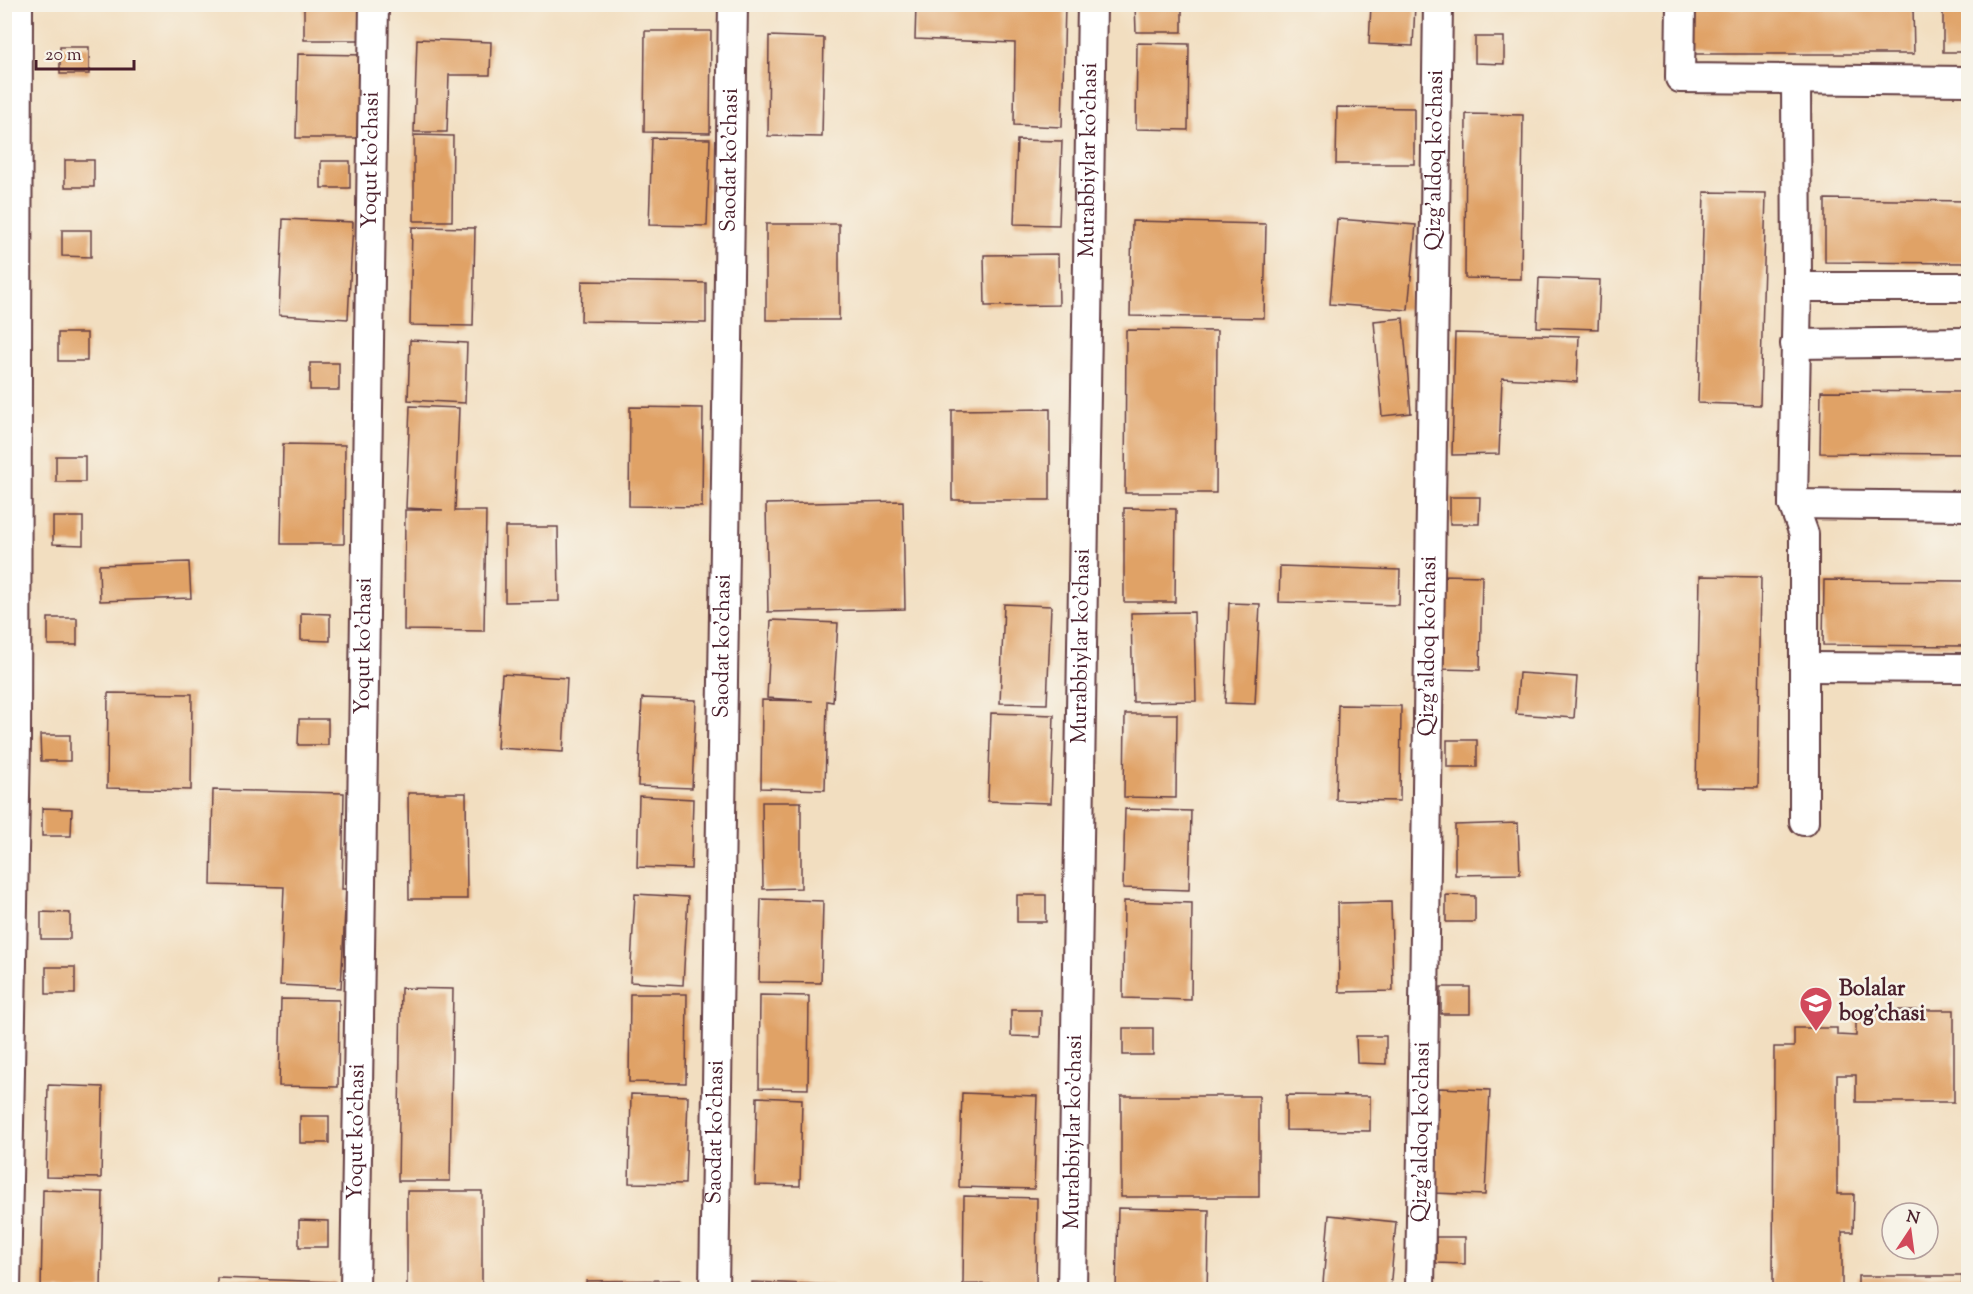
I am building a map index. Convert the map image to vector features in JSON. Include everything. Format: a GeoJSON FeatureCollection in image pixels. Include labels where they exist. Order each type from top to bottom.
{"type":"FeatureCollection","features":[{"type":"Feature","properties":{"kind":"street"},"geometry":{"type":"LineString","coordinates":[[6,1290],[18,4]]}},
{"type":"Feature","properties":{"kind":"street","name":"Yoqut ko'chasi"},"geometry":{"type":"LineString","coordinates":[[355,1290],[374,4]]}},
{"type":"Feature","properties":{"kind":"street","name":"Saodat ko'chasi"},"geometry":{"type":"LineString","coordinates":[[714,1290],[733,4]]}},
{"type":"Feature","properties":{"kind":"street","name":"Murabbiylar ko'chasi"},"geometry":{"type":"LineString","coordinates":[[1072,1290],[1092,4]]}},
{"type":"Feature","properties":{"kind":"street","name":"Qizg'aldoq ko'chasi"},"geometry":{"type":"LineString","coordinates":[[1420,1290],[1438,4]]}},
{"type":"Feature","properties":{"kind":"street"},"geometry":{"type":"LineString","coordinates":[[1681,4],[1680,78],[1968,81]]}},
{"type":"Feature","properties":{"kind":"street"},"geometry":{"type":"LineString","coordinates":[[1796,80],[1797,287],[1793,504],[1804,534],[1804,821]]}},
{"type":"Feature","properties":{"kind":"street"},"geometry":{"type":"LineString","coordinates":[[1797,287],[1968,287]]}},
{"type":"Feature","properties":{"kind":"street"},"geometry":{"type":"LineString","coordinates":[[1795,344],[1968,342]]}},
{"type":"Feature","properties":{"kind":"street"},"geometry":{"type":"LineString","coordinates":[[1793,504],[1968,506]]}},
{"type":"Feature","properties":{"kind":"street"},"geometry":{"type":"LineString","coordinates":[[1805,667],[1968,668]]}},
{"type":"Feature","properties":{"kind":"building"},"geometry":{"type":"Polygon","coordinates":[[[304,4],[364,4],[364,40],[304,40],[304,4]]]}},
{"type":"Feature","properties":{"kind":"building"},"geometry":{"type":"Polygon","coordinates":[[[1135,4],[1182,4],[1182,32],[1136,32],[1135,4]]]}},
{"type":"Feature","properties":{"kind":"building"},"geometry":{"type":"Polygon","coordinates":[[[916,5],[1065,5],[1062,127],[1014,125],[1015,43],[915,39],[916,5]]]}},
{"type":"Feature","properties":{"kind":"building"},"geometry":{"type":"Polygon","coordinates":[[[1371,5],[1415,5],[1413,46],[1369,44],[1371,5]]]}},
{"type":"Feature","properties":{"kind":"building"},"geometry":{"type":"Polygon","coordinates":[[[1943,6],[1968,6],[1968,52],[1943,52],[1943,6]]]}},
{"type":"Feature","properties":{"kind":"building"},"geometry":{"type":"Polygon","coordinates":[[[1913,7],[1914,54],[1689,54],[1689,8],[1913,7]]]}},
{"type":"Feature","properties":{"kind":"building"},"geometry":{"type":"Polygon","coordinates":[[[645,31],[711,31],[710,133],[644,132],[645,31]]]}},
{"type":"Feature","properties":{"kind":"building"},"geometry":{"type":"Polygon","coordinates":[[[769,36],[824,38],[822,137],[768,136],[769,36]]]}},
{"type":"Feature","properties":{"kind":"building"},"geometry":{"type":"Polygon","coordinates":[[[1475,37],[1504,37],[1504,64],[1475,63],[1475,37]]]}},
{"type":"Feature","properties":{"kind":"building"},"geometry":{"type":"Polygon","coordinates":[[[417,39],[491,42],[490,75],[449,75],[447,132],[414,132],[417,39]]]}},
{"type":"Feature","properties":{"kind":"building"},"geometry":{"type":"Polygon","coordinates":[[[1137,43],[1189,44],[1188,130],[1136,129],[1137,43]]]}},
{"type":"Feature","properties":{"kind":"building"},"geometry":{"type":"Polygon","coordinates":[[[60,47],[89,47],[89,74],[60,74],[60,47]]]}},
{"type":"Feature","properties":{"kind":"building"},"geometry":{"type":"Polygon","coordinates":[[[298,54],[366,55],[364,138],[296,138],[298,54]]]}},
{"type":"Feature","properties":{"kind":"building"},"geometry":{"type":"Polygon","coordinates":[[[1337,107],[1414,108],[1414,164],[1336,164],[1337,107]]]}},
{"type":"Feature","properties":{"kind":"building"},"geometry":{"type":"Polygon","coordinates":[[[1466,114],[1523,115],[1521,279],[1465,278],[1466,114]]]}},
{"type":"Feature","properties":{"kind":"building"},"geometry":{"type":"Polygon","coordinates":[[[414,135],[453,136],[452,221],[414,221],[414,135]]]}},
{"type":"Feature","properties":{"kind":"building"},"geometry":{"type":"Polygon","coordinates":[[[652,138],[710,139],[707,226],[649,225],[652,138]]]}},
{"type":"Feature","properties":{"kind":"building"},"geometry":{"type":"Polygon","coordinates":[[[1017,140],[1062,141],[1059,225],[1014,224],[1017,140]]]}},
{"type":"Feature","properties":{"kind":"building"},"geometry":{"type":"Polygon","coordinates":[[[65,160],[94,160],[94,187],[65,187],[65,160]]]}},
{"type":"Feature","properties":{"kind":"building"},"geometry":{"type":"Polygon","coordinates":[[[321,161],[350,161],[350,188],[321,188],[321,161]]]}},
{"type":"Feature","properties":{"kind":"building"},"geometry":{"type":"Polygon","coordinates":[[[1704,192],[1766,193],[1760,405],[1698,403],[1704,192]]]}},
{"type":"Feature","properties":{"kind":"building"},"geometry":{"type":"Polygon","coordinates":[[[1825,199],[1968,201],[1968,263],[1825,262],[1825,199]]]}},
{"type":"Feature","properties":{"kind":"building"},"geometry":{"type":"Polygon","coordinates":[[[283,219],[353,222],[348,319],[279,315],[283,219]]]}},
{"type":"Feature","properties":{"kind":"building"},"geometry":{"type":"Polygon","coordinates":[[[1337,219],[1416,225],[1408,310],[1330,304],[1337,219]]]}},
{"type":"Feature","properties":{"kind":"building"},"geometry":{"type":"Polygon","coordinates":[[[1132,221],[1266,224],[1264,318],[1130,316],[1132,221]]]}},
{"type":"Feature","properties":{"kind":"building"},"geometry":{"type":"Polygon","coordinates":[[[766,224],[839,224],[839,320],[766,320],[766,224]]]}},
{"type":"Feature","properties":{"kind":"building"},"geometry":{"type":"Polygon","coordinates":[[[412,227],[475,228],[473,326],[410,325],[412,227]]]}},
{"type":"Feature","properties":{"kind":"building"},"geometry":{"type":"Polygon","coordinates":[[[62,230],[91,230],[91,257],[62,256],[62,230]]]}},
{"type":"Feature","properties":{"kind":"building"},"geometry":{"type":"Polygon","coordinates":[[[1058,254],[1059,305],[985,306],[984,255],[1058,254]]]}},
{"type":"Feature","properties":{"kind":"building"},"geometry":{"type":"Polygon","coordinates":[[[1539,278],[1600,280],[1598,329],[1537,327],[1539,278]]]}},
{"type":"Feature","properties":{"kind":"building"},"geometry":{"type":"Polygon","coordinates":[[[582,281],[706,283],[706,323],[581,321],[582,281]]]}},
{"type":"Feature","properties":{"kind":"building"},"geometry":{"type":"Polygon","coordinates":[[[1403,318],[1411,413],[1382,416],[1374,321],[1403,318]]]}},
{"type":"Feature","properties":{"kind":"building"},"geometry":{"type":"Polygon","coordinates":[[[1126,330],[1217,331],[1216,493],[1125,493],[1126,330]]]}},
{"type":"Feature","properties":{"kind":"building"},"geometry":{"type":"Polygon","coordinates":[[[58,333],[87,333],[87,361],[58,361],[58,333]]]}},
{"type":"Feature","properties":{"kind":"building"},"geometry":{"type":"Polygon","coordinates":[[[1455,333],[1579,336],[1577,382],[1502,378],[1499,454],[1452,455],[1455,333]]]}},
{"type":"Feature","properties":{"kind":"building"},"geometry":{"type":"Polygon","coordinates":[[[410,340],[467,343],[465,403],[408,400],[410,340]]]}},
{"type":"Feature","properties":{"kind":"building"},"geometry":{"type":"Polygon","coordinates":[[[310,363],[339,363],[339,390],[310,390],[310,363]]]}},
{"type":"Feature","properties":{"kind":"building"},"geometry":{"type":"Polygon","coordinates":[[[1821,391],[1968,392],[1968,454],[1820,453],[1821,391]]]}},
{"type":"Feature","properties":{"kind":"building"},"geometry":{"type":"Polygon","coordinates":[[[410,406],[459,408],[455,511],[486,511],[484,631],[404,630],[405,510],[443,510],[406,508],[410,406]]]}},
{"type":"Feature","properties":{"kind":"building"},"geometry":{"type":"Polygon","coordinates":[[[630,407],[703,408],[702,507],[629,506],[630,407]]]}},
{"type":"Feature","properties":{"kind":"building"},"geometry":{"type":"Polygon","coordinates":[[[1050,409],[1050,500],[952,500],[952,410],[1050,409]]]}},
{"type":"Feature","properties":{"kind":"building"},"geometry":{"type":"Polygon","coordinates":[[[283,444],[345,445],[344,544],[281,544],[283,444]]]}},
{"type":"Feature","properties":{"kind":"building"},"geometry":{"type":"Polygon","coordinates":[[[56,456],[85,456],[85,482],[56,482],[56,456]]]}},
{"type":"Feature","properties":{"kind":"building"},"geometry":{"type":"Polygon","coordinates":[[[1450,497],[1480,497],[1479,524],[1450,524],[1450,497]]]}},
{"type":"Feature","properties":{"kind":"building"},"geometry":{"type":"Polygon","coordinates":[[[903,501],[905,609],[768,612],[766,504],[903,501]]]}},
{"type":"Feature","properties":{"kind":"building"},"geometry":{"type":"Polygon","coordinates":[[[1124,508],[1176,509],[1175,602],[1124,602],[1124,508]]]}},
{"type":"Feature","properties":{"kind":"building"},"geometry":{"type":"Polygon","coordinates":[[[53,517],[83,517],[83,545],[53,544],[53,517]]]}},
{"type":"Feature","properties":{"kind":"building"},"geometry":{"type":"Polygon","coordinates":[[[505,527],[558,527],[559,601],[505,602],[505,527]]]}},
{"type":"Feature","properties":{"kind":"building"},"geometry":{"type":"Polygon","coordinates":[[[189,562],[191,598],[100,601],[99,565],[189,562]]]}},
{"type":"Feature","properties":{"kind":"building"},"geometry":{"type":"Polygon","coordinates":[[[1280,566],[1400,570],[1399,605],[1279,602],[1280,566]]]}},
{"type":"Feature","properties":{"kind":"building"},"geometry":{"type":"Polygon","coordinates":[[[1443,575],[1482,576],[1480,670],[1440,669],[1443,575]]]}},
{"type":"Feature","properties":{"kind":"building"},"geometry":{"type":"Polygon","coordinates":[[[1700,576],[1761,577],[1758,788],[1696,787],[1700,576]]]}},
{"type":"Feature","properties":{"kind":"building"},"geometry":{"type":"Polygon","coordinates":[[[1824,580],[1968,581],[1968,646],[1823,645],[1824,580]]]}},
{"type":"Feature","properties":{"kind":"building"},"geometry":{"type":"Polygon","coordinates":[[[1229,603],[1260,604],[1255,704],[1225,703],[1229,603]]]}},
{"type":"Feature","properties":{"kind":"building"},"geometry":{"type":"Polygon","coordinates":[[[1004,604],[1051,606],[1047,704],[1000,703],[1004,604]]]}},
{"type":"Feature","properties":{"kind":"building"},"geometry":{"type":"Polygon","coordinates":[[[1194,612],[1196,701],[1133,702],[1131,613],[1194,612]]]}},
{"type":"Feature","properties":{"kind":"building"},"geometry":{"type":"Polygon","coordinates":[[[301,613],[330,614],[330,641],[301,640],[301,613]]]}},
{"type":"Feature","properties":{"kind":"building"},"geometry":{"type":"Polygon","coordinates":[[[48,618],[77,618],[77,645],[48,645],[48,618]]]}},
{"type":"Feature","properties":{"kind":"building"},"geometry":{"type":"Polygon","coordinates":[[[771,620],[838,623],[833,702],[827,701],[825,790],[761,788],[762,700],[813,701],[767,698],[771,620]]]}},
{"type":"Feature","properties":{"kind":"building"},"geometry":{"type":"Polygon","coordinates":[[[1519,673],[1577,677],[1574,718],[1516,714],[1519,673]]]}},
{"type":"Feature","properties":{"kind":"building"},"geometry":{"type":"Polygon","coordinates":[[[502,674],[567,678],[563,752],[497,748],[502,674]]]}},
{"type":"Feature","properties":{"kind":"building"},"geometry":{"type":"Polygon","coordinates":[[[108,693],[192,694],[191,790],[107,788],[108,693]]]}},
{"type":"Feature","properties":{"kind":"building"},"geometry":{"type":"Polygon","coordinates":[[[642,698],[696,700],[692,788],[638,786],[642,698]]]}},
{"type":"Feature","properties":{"kind":"building"},"geometry":{"type":"Polygon","coordinates":[[[1338,705],[1401,706],[1400,801],[1336,800],[1338,705]]]}},
{"type":"Feature","properties":{"kind":"building"},"geometry":{"type":"Polygon","coordinates":[[[991,713],[1054,715],[1051,803],[988,801],[991,713]]]}},
{"type":"Feature","properties":{"kind":"building"},"geometry":{"type":"Polygon","coordinates":[[[1125,714],[1177,714],[1176,798],[1124,797],[1125,714]]]}},
{"type":"Feature","properties":{"kind":"building"},"geometry":{"type":"Polygon","coordinates":[[[299,719],[328,719],[328,745],[298,745],[299,719]]]}},
{"type":"Feature","properties":{"kind":"building"},"geometry":{"type":"Polygon","coordinates":[[[40,735],[70,735],[70,761],[41,761],[40,735]]]}},
{"type":"Feature","properties":{"kind":"building"},"geometry":{"type":"Polygon","coordinates":[[[1447,740],[1477,740],[1477,767],[1447,767],[1447,740]]]}},
{"type":"Feature","properties":{"kind":"building"},"geometry":{"type":"Polygon","coordinates":[[[213,790],[344,793],[342,889],[346,889],[341,988],[280,985],[284,887],[211,885],[213,790]]]}},
{"type":"Feature","properties":{"kind":"building"},"geometry":{"type":"Polygon","coordinates":[[[408,793],[466,793],[467,899],[409,899],[408,793]]]}},
{"type":"Feature","properties":{"kind":"building"},"geometry":{"type":"Polygon","coordinates":[[[639,796],[693,799],[691,869],[637,867],[639,796]]]}},
{"type":"Feature","properties":{"kind":"building"},"geometry":{"type":"Polygon","coordinates":[[[762,802],[801,802],[801,888],[763,889],[762,802]]]}},
{"type":"Feature","properties":{"kind":"building"},"geometry":{"type":"Polygon","coordinates":[[[42,808],[72,809],[71,836],[42,836],[42,808]]]}},
{"type":"Feature","properties":{"kind":"building"},"geometry":{"type":"Polygon","coordinates":[[[1125,809],[1191,811],[1189,890],[1123,888],[1125,809]]]}},
{"type":"Feature","properties":{"kind":"building"},"geometry":{"type":"Polygon","coordinates":[[[1518,823],[1520,874],[1455,875],[1455,825],[1518,823]]]}},
{"type":"Feature","properties":{"kind":"building"},"geometry":{"type":"Polygon","coordinates":[[[635,894],[688,897],[683,985],[630,982],[635,894]]]}},
{"type":"Feature","properties":{"kind":"building"},"geometry":{"type":"Polygon","coordinates":[[[1017,895],[1046,895],[1046,922],[1017,922],[1017,895]]]}},
{"type":"Feature","properties":{"kind":"building"},"geometry":{"type":"Polygon","coordinates":[[[1446,895],[1475,896],[1475,922],[1446,922],[1446,895]]]}},
{"type":"Feature","properties":{"kind":"building"},"geometry":{"type":"Polygon","coordinates":[[[761,899],[823,901],[821,983],[759,982],[761,899]]]}},
{"type":"Feature","properties":{"kind":"building"},"geometry":{"type":"Polygon","coordinates":[[[1124,901],[1192,903],[1191,1000],[1123,998],[1124,901]]]}},
{"type":"Feature","properties":{"kind":"building"},"geometry":{"type":"Polygon","coordinates":[[[1391,902],[1393,991],[1339,992],[1338,903],[1391,902]]]}},
{"type":"Feature","properties":{"kind":"building"},"geometry":{"type":"Polygon","coordinates":[[[41,912],[70,913],[70,939],[41,939],[41,912]]]}},
{"type":"Feature","properties":{"kind":"building"},"geometry":{"type":"Polygon","coordinates":[[[46,967],[75,967],[75,994],[46,994],[46,967]]]}},
{"type":"Feature","properties":{"kind":"building"},"geometry":{"type":"Polygon","coordinates":[[[1441,987],[1470,987],[1470,1014],[1441,1014],[1441,987]]]}},
{"type":"Feature","properties":{"kind":"building"},"geometry":{"type":"Polygon","coordinates":[[[401,988],[453,989],[450,1181],[398,1181],[401,988]]]}},
{"type":"Feature","properties":{"kind":"building"},"geometry":{"type":"Polygon","coordinates":[[[630,994],[687,994],[686,1083],[629,1082],[630,994]]]}},
{"type":"Feature","properties":{"kind":"building"},"geometry":{"type":"Polygon","coordinates":[[[760,995],[809,996],[808,1089],[759,1088],[760,995]]]}},
{"type":"Feature","properties":{"kind":"building"},"geometry":{"type":"Polygon","coordinates":[[[281,999],[339,1000],[338,1087],[279,1086],[281,999]]]}},
{"type":"Feature","properties":{"kind":"building"},"geometry":{"type":"Polygon","coordinates":[[[1011,1010],[1041,1010],[1040,1037],[1011,1036],[1011,1010]]]}},
{"type":"Feature","properties":{"kind":"building"},"geometry":{"type":"Polygon","coordinates":[[[1856,1010],[1954,1010],[1954,1102],[1856,1102],[1856,1075],[1837,1075],[1837,1194],[1854,1194],[1853,1232],[1842,1232],[1842,1290],[1773,1290],[1774,1047],[1794,1047],[1794,1028],[1837,1028],[1837,1035],[1856,1036],[1856,1010]]]}},
{"type":"Feature","properties":{"kind":"building"},"geometry":{"type":"Polygon","coordinates":[[[1123,1028],[1153,1028],[1153,1055],[1123,1055],[1123,1028]]]}},
{"type":"Feature","properties":{"kind":"building"},"geometry":{"type":"Polygon","coordinates":[[[1356,1036],[1386,1036],[1386,1064],[1357,1063],[1356,1036]]]}},
{"type":"Feature","properties":{"kind":"building"},"geometry":{"type":"Polygon","coordinates":[[[48,1085],[103,1087],[101,1178],[46,1177],[48,1085]]]}},
{"type":"Feature","properties":{"kind":"building"},"geometry":{"type":"Polygon","coordinates":[[[1439,1088],[1490,1090],[1485,1195],[1434,1193],[1439,1088]]]}},
{"type":"Feature","properties":{"kind":"building"},"geometry":{"type":"Polygon","coordinates":[[[962,1093],[1037,1096],[1034,1189],[959,1187],[962,1093]]]}},
{"type":"Feature","properties":{"kind":"building"},"geometry":{"type":"Polygon","coordinates":[[[631,1094],[688,1096],[685,1184],[629,1183],[631,1094]]]}},
{"type":"Feature","properties":{"kind":"building"},"geometry":{"type":"Polygon","coordinates":[[[1286,1095],[1370,1096],[1370,1131],[1286,1130],[1286,1095]]]}},
{"type":"Feature","properties":{"kind":"building"},"geometry":{"type":"Polygon","coordinates":[[[1121,1096],[1259,1096],[1259,1197],[1121,1197],[1121,1096]]]}},
{"type":"Feature","properties":{"kind":"building"},"geometry":{"type":"Polygon","coordinates":[[[757,1097],[802,1099],[800,1186],[755,1185],[757,1097]]]}},
{"type":"Feature","properties":{"kind":"building"},"geometry":{"type":"Polygon","coordinates":[[[300,1116],[329,1116],[329,1143],[300,1143],[300,1116]]]}},
{"type":"Feature","properties":{"kind":"building"},"geometry":{"type":"Polygon","coordinates":[[[43,1190],[103,1192],[101,1290],[41,1290],[43,1190]]]}},
{"type":"Feature","properties":{"kind":"building"},"geometry":{"type":"Polygon","coordinates":[[[407,1191],[482,1191],[482,1290],[407,1290],[407,1191]]]}},
{"type":"Feature","properties":{"kind":"building"},"geometry":{"type":"Polygon","coordinates":[[[964,1196],[1037,1198],[1036,1285],[963,1284],[964,1196]]]}},
{"type":"Feature","properties":{"kind":"building"},"geometry":{"type":"Polygon","coordinates":[[[1118,1208],[1209,1210],[1207,1290],[1116,1290],[1118,1208]]]}},
{"type":"Feature","properties":{"kind":"building"},"geometry":{"type":"Polygon","coordinates":[[[1329,1215],[1396,1222],[1390,1290],[1323,1283],[1329,1215]]]}},
{"type":"Feature","properties":{"kind":"building"},"geometry":{"type":"Polygon","coordinates":[[[299,1220],[328,1221],[328,1247],[299,1247],[299,1220]]]}},
{"type":"Feature","properties":{"kind":"building"},"geometry":{"type":"Polygon","coordinates":[[[1436,1237],[1465,1237],[1465,1264],[1436,1263],[1436,1237]]]}},
{"type":"Feature","properties":{"kind":"building"},"geometry":{"type":"Polygon","coordinates":[[[1858,1276],[1962,1276],[1962,1290],[1858,1290],[1858,1276]]]}},
{"type":"Feature","properties":{"kind":"building"},"geometry":{"type":"Polygon","coordinates":[[[217,1278],[335,1282],[335,1290],[217,1290],[217,1278]]]}},
{"type":"Feature","properties":{"kind":"building"},"geometry":{"type":"Polygon","coordinates":[[[682,1280],[682,1290],[586,1290],[586,1281],[682,1280]]]}},
{"type":"Feature","properties":{"kind":"building"},"geometry":{"type":"Polygon","coordinates":[[[752,1282],[831,1285],[831,1290],[752,1290],[752,1282]]]}},
{"type":"Feature","properties":{"kind":"place","name":"Bolalar bog'chasi"},"geometry":{"type":"Point","coordinates":[1816,1032]}}]}
